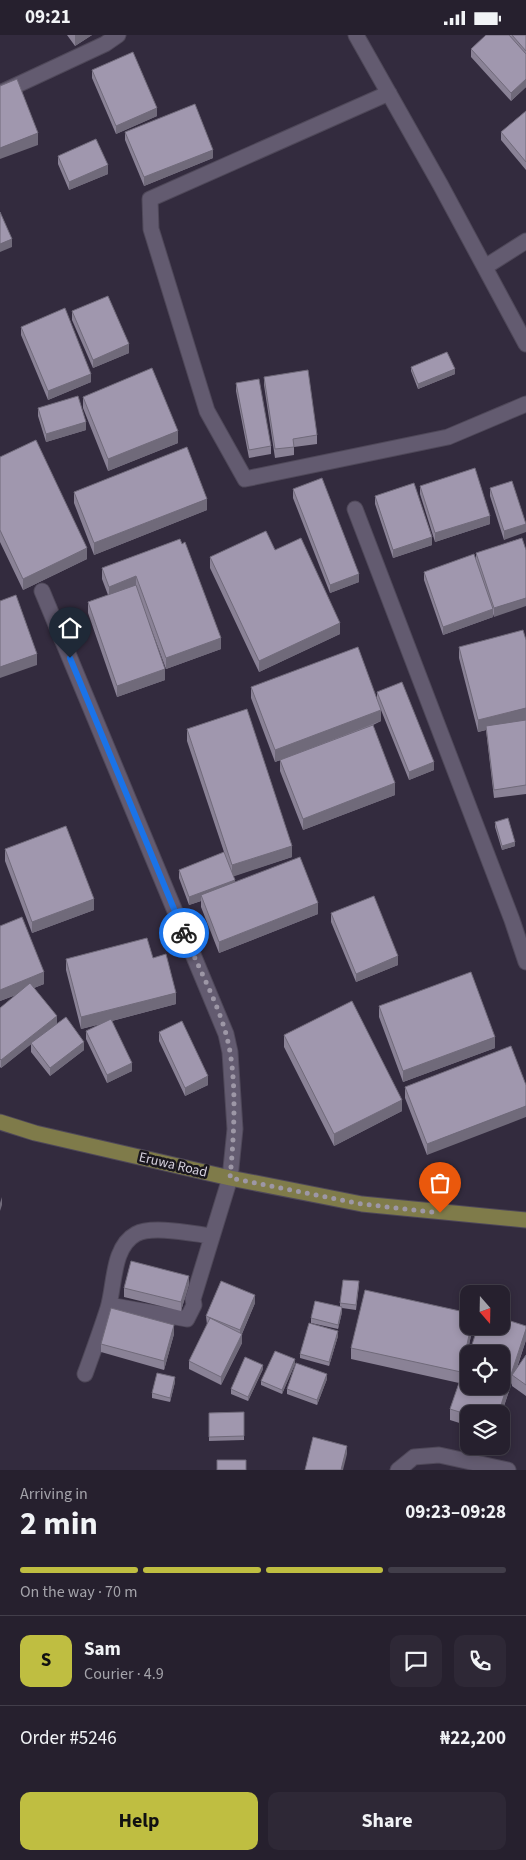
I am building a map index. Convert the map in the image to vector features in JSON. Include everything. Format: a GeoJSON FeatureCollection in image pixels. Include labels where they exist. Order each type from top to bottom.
{"type":"FeatureCollection","features":[{"type":"Feature","properties":{"kind":"main road","name":"Eruwa Road"},"geometry":{"type":"LineString","coordinates":[[0,1123],[35,1133],[230,1178],[362,1204],[526,1220]]}},
{"type":"Feature","properties":{"kind":"street"},"geometry":{"type":"LineString","coordinates":[[0,93],[97,48],[118,35]]}},
{"type":"Feature","properties":{"kind":"street"},"geometry":{"type":"LineString","coordinates":[[356,35],[526,344]]}},
{"type":"Feature","properties":{"kind":"street"},"geometry":{"type":"LineString","coordinates":[[389,93],[150,199],[151,229],[207,411],[245,479],[448,437],[526,404]]}},
{"type":"Feature","properties":{"kind":"street"},"geometry":{"type":"LineString","coordinates":[[485,267],[526,241]]}},
{"type":"Feature","properties":{"kind":"street"},"geometry":{"type":"LineString","coordinates":[[355,509],[512,920],[526,962]]}},
{"type":"Feature","properties":{"kind":"street"},"geometry":{"type":"LineString","coordinates":[[42,591],[226,1034],[230,1052],[235,1129],[230,1178],[193,1299],[194,1305],[186,1319],[109,1305]]}},
{"type":"Feature","properties":{"kind":"street"},"geometry":{"type":"LineString","coordinates":[[85,1374],[109,1305],[116,1267],[126,1241],[137,1233],[153,1230],[212,1236]]}},
{"type":"Feature","properties":{"kind":"street"},"geometry":{"type":"LineString","coordinates":[[398,1470],[414,1457],[439,1455],[508,1470]]}},
{"type":"Feature","properties":{"kind":"building"},"geometry":{"type":"Polygon","coordinates":[[[486,35],[509,35],[526,54],[526,79],[511,93],[471,49],[486,35]]]}},
{"type":"Feature","properties":{"kind":"building"},"geometry":{"type":"Polygon","coordinates":[[[512,35],[526,35],[526,51],[512,35]]]}},
{"type":"Feature","properties":{"kind":"building"},"geometry":{"type":"Polygon","coordinates":[[[133,52],[157,108],[116,126],[92,70],[133,52]]]}},
{"type":"Feature","properties":{"kind":"building"},"geometry":{"type":"Polygon","coordinates":[[[17,79],[38,133],[0,148],[0,86],[17,79]]]}},
{"type":"Feature","properties":{"kind":"building"},"geometry":{"type":"Polygon","coordinates":[[[195,104],[213,150],[144,177],[125,132],[195,104]]]}},
{"type":"Feature","properties":{"kind":"building"},"geometry":{"type":"Polygon","coordinates":[[[526,111],[526,162],[501,132],[526,111]]]}},
{"type":"Feature","properties":{"kind":"building"},"geometry":{"type":"Polygon","coordinates":[[[96,139],[108,165],[69,182],[58,156],[96,139]]]}},
{"type":"Feature","properties":{"kind":"building"},"geometry":{"type":"Polygon","coordinates":[[[0,212],[12,239],[0,244],[0,212]]]}},
{"type":"Feature","properties":{"kind":"building"},"geometry":{"type":"Polygon","coordinates":[[[108,296],[129,344],[93,360],[72,311],[108,296]]]}},
{"type":"Feature","properties":{"kind":"building"},"geometry":{"type":"Polygon","coordinates":[[[65,308],[91,374],[48,391],[21,327],[65,308]]]}},
{"type":"Feature","properties":{"kind":"building"},"geometry":{"type":"Polygon","coordinates":[[[447,352],[455,369],[418,384],[411,367],[447,352]]]}},
{"type":"Feature","properties":{"kind":"building"},"geometry":{"type":"Polygon","coordinates":[[[152,368],[178,431],[108,459],[83,397],[152,368]]]}},
{"type":"Feature","properties":{"kind":"building"},"geometry":{"type":"Polygon","coordinates":[[[308,370],[317,435],[293,439],[294,447],[275,449],[264,377],[308,370]]]}},
{"type":"Feature","properties":{"kind":"building"},"geometry":{"type":"Polygon","coordinates":[[[259,379],[271,446],[249,450],[236,383],[259,379]]]}},
{"type":"Feature","properties":{"kind":"building"},"geometry":{"type":"Polygon","coordinates":[[[78,396],[86,422],[46,434],[38,408],[78,396]]]}},
{"type":"Feature","properties":{"kind":"building"},"geometry":{"type":"Polygon","coordinates":[[[36,440],[87,548],[23,579],[0,530],[0,457],[36,440]]]}},
{"type":"Feature","properties":{"kind":"building"},"geometry":{"type":"Polygon","coordinates":[[[187,447],[207,499],[94,543],[74,492],[187,447]]]}},
{"type":"Feature","properties":{"kind":"building"},"geometry":{"type":"Polygon","coordinates":[[[475,468],[490,516],[435,533],[420,486],[475,468]]]}},
{"type":"Feature","properties":{"kind":"building"},"geometry":{"type":"Polygon","coordinates":[[[322,478],[359,574],[330,585],[293,489],[322,478]]]}},
{"type":"Feature","properties":{"kind":"building"},"geometry":{"type":"Polygon","coordinates":[[[512,481],[526,524],[504,531],[490,488],[512,481]]]}},
{"type":"Feature","properties":{"kind":"building"},"geometry":{"type":"Polygon","coordinates":[[[414,483],[432,537],[393,550],[375,496],[414,483]]]}},
{"type":"Feature","properties":{"kind":"building"},"geometry":{"type":"Polygon","coordinates":[[[266,531],[275,550],[301,538],[340,623],[259,661],[210,557],[266,531]]]}},
{"type":"Feature","properties":{"kind":"building"},"geometry":{"type":"Polygon","coordinates":[[[522,538],[526,550],[526,598],[494,608],[476,553],[522,538]]]}},
{"type":"Feature","properties":{"kind":"building"},"geometry":{"type":"Polygon","coordinates":[[[180,539],[182,544],[185,542],[221,638],[166,658],[136,576],[109,587],[102,568],[180,539]]]}},
{"type":"Feature","properties":{"kind":"building"},"geometry":{"type":"Polygon","coordinates":[[[474,554],[493,609],[443,627],[424,572],[474,554]]]}},
{"type":"Feature","properties":{"kind":"building"},"geometry":{"type":"Polygon","coordinates":[[[136,585],[165,669],[117,686],[88,602],[136,585]]]}},
{"type":"Feature","properties":{"kind":"building"},"geometry":{"type":"Polygon","coordinates":[[[16,595],[37,654],[0,667],[0,601],[16,595]]]}},
{"type":"Feature","properties":{"kind":"building"},"geometry":{"type":"Polygon","coordinates":[[[523,630],[526,640],[526,708],[478,720],[459,647],[523,630]]]}},
{"type":"Feature","properties":{"kind":"building"},"geometry":{"type":"Polygon","coordinates":[[[358,647],[381,710],[275,750],[251,687],[358,647]]]}},
{"type":"Feature","properties":{"kind":"building"},"geometry":{"type":"Polygon","coordinates":[[[402,682],[434,762],[409,772],[377,692],[402,682]]]}},
{"type":"Feature","properties":{"kind":"building"},"geometry":{"type":"Polygon","coordinates":[[[247,709],[292,846],[232,865],[187,729],[247,709]]]}},
{"type":"Feature","properties":{"kind":"building"},"geometry":{"type":"Polygon","coordinates":[[[526,720],[526,785],[494,790],[486,726],[526,720]]]}},
{"type":"Feature","properties":{"kind":"building"},"geometry":{"type":"Polygon","coordinates":[[[373,725],[395,783],[303,819],[280,760],[373,725]]]}},
{"type":"Feature","properties":{"kind":"building"},"geometry":{"type":"Polygon","coordinates":[[[508,818],[515,842],[502,846],[495,822],[508,818]]]}},
{"type":"Feature","properties":{"kind":"building"},"geometry":{"type":"Polygon","coordinates":[[[66,826],[94,899],[32,922],[5,849],[66,826]]]}},
{"type":"Feature","properties":{"kind":"building"},"geometry":{"type":"Polygon","coordinates":[[[224,852],[235,880],[189,897],[179,870],[224,852]]]}},
{"type":"Feature","properties":{"kind":"building"},"geometry":{"type":"Polygon","coordinates":[[[300,857],[318,903],[219,942],[201,895],[300,857]]]}},
{"type":"Feature","properties":{"kind":"building"},"geometry":{"type":"Polygon","coordinates":[[[374,896],[398,956],[356,974],[331,913],[374,896]]]}},
{"type":"Feature","properties":{"kind":"building"},"geometry":{"type":"Polygon","coordinates":[[[22,917],[44,972],[0,990],[0,926],[22,917]]]}},
{"type":"Feature","properties":{"kind":"building"},"geometry":{"type":"Polygon","coordinates":[[[147,938],[153,958],[166,954],[176,993],[81,1017],[66,959],[147,938]]]}},
{"type":"Feature","properties":{"kind":"building"},"geometry":{"type":"Polygon","coordinates":[[[471,972],[495,1037],[403,1071],[379,1006],[471,972]]]}},
{"type":"Feature","properties":{"kind":"building"},"geometry":{"type":"Polygon","coordinates":[[[30,983],[57,1016],[1,1060],[0,1008],[30,983]]]}},
{"type":"Feature","properties":{"kind":"building"},"geometry":{"type":"Polygon","coordinates":[[[352,1001],[402,1100],[334,1134],[284,1035],[352,1001]]]}},
{"type":"Feature","properties":{"kind":"building"},"geometry":{"type":"Polygon","coordinates":[[[66,1017],[84,1042],[50,1068],[31,1043],[66,1017]]]}},
{"type":"Feature","properties":{"kind":"building"},"geometry":{"type":"Polygon","coordinates":[[[111,1019],[132,1063],[107,1075],[86,1031],[111,1019]]]}},
{"type":"Feature","properties":{"kind":"building"},"geometry":{"type":"Polygon","coordinates":[[[182,1021],[208,1076],[185,1088],[159,1032],[182,1021]]]}},
{"type":"Feature","properties":{"kind":"building"},"geometry":{"type":"Polygon","coordinates":[[[511,1046],[526,1085],[526,1106],[427,1144],[405,1087],[511,1046]]]}},
{"type":"Feature","properties":{"kind":"building"},"geometry":{"type":"Polygon","coordinates":[[[131,1261],[189,1276],[181,1302],[124,1288],[131,1261]]]}},
{"type":"Feature","properties":{"kind":"building"},"geometry":{"type":"Polygon","coordinates":[[[343,1280],[359,1281],[356,1305],[340,1303],[343,1280]]]}},
{"type":"Feature","properties":{"kind":"building"},"geometry":{"type":"Polygon","coordinates":[[[221,1281],[255,1295],[240,1330],[206,1316],[221,1281]]]}},
{"type":"Feature","properties":{"kind":"building"},"geometry":{"type":"Polygon","coordinates":[[[365,1290],[460,1311],[460,1335],[469,1335],[467,1345],[460,1345],[460,1372],[351,1348],[365,1290]]]}},
{"type":"Feature","properties":{"kind":"building"},"geometry":{"type":"Polygon","coordinates":[[[315,1301],[342,1307],[338,1325],[311,1318],[315,1301]]]}},
{"type":"Feature","properties":{"kind":"building"},"geometry":{"type":"Polygon","coordinates":[[[111,1308],[174,1325],[164,1361],[101,1344],[111,1308]]]}},
{"type":"Feature","properties":{"kind":"building"},"geometry":{"type":"Polygon","coordinates":[[[210,1318],[242,1334],[221,1377],[189,1361],[210,1318]]]}},
{"type":"Feature","properties":{"kind":"building"},"geometry":{"type":"Polygon","coordinates":[[[510,1321],[526,1326],[510,1378],[510,1345],[472,1345],[475,1335],[510,1335],[510,1321]]]}},
{"type":"Feature","properties":{"kind":"building"},"geometry":{"type":"Polygon","coordinates":[[[309,1323],[338,1331],[329,1362],[300,1354],[309,1323]]]}},
{"type":"Feature","properties":{"kind":"building"},"geometry":{"type":"Polygon","coordinates":[[[275,1351],[295,1359],[282,1390],[261,1381],[275,1351]]]}},
{"type":"Feature","properties":{"kind":"building"},"geometry":{"type":"Polygon","coordinates":[[[526,1355],[526,1385],[512,1375],[526,1355]]]}},
{"type":"Feature","properties":{"kind":"building"},"geometry":{"type":"Polygon","coordinates":[[[245,1357],[263,1365],[248,1397],[231,1389],[245,1357]]]}},
{"type":"Feature","properties":{"kind":"building"},"geometry":{"type":"Polygon","coordinates":[[[296,1363],[327,1374],[317,1400],[287,1389],[296,1363]]]}},
{"type":"Feature","properties":{"kind":"building"},"geometry":{"type":"Polygon","coordinates":[[[157,1373],[175,1377],[170,1398],[152,1393],[157,1373]]]}},
{"type":"Feature","properties":{"kind":"building"},"geometry":{"type":"Polygon","coordinates":[[[460,1380],[460,1395],[504,1395],[501,1405],[460,1405],[460,1412],[450,1409],[460,1380]]]}},
{"type":"Feature","properties":{"kind":"building"},"geometry":{"type":"Polygon","coordinates":[[[244,1412],[244,1436],[209,1437],[209,1413],[244,1412]]]}},
{"type":"Feature","properties":{"kind":"building"},"geometry":{"type":"Polygon","coordinates":[[[313,1437],[347,1446],[341,1470],[305,1470],[313,1437]]]}},
{"type":"Feature","properties":{"kind":"building"},"geometry":{"type":"Polygon","coordinates":[[[217,1460],[246,1460],[246,1470],[217,1470],[217,1460]]]}},
{"type":"Feature","properties":{"kind":"way so far"},"geometry":{"type":"LineString","coordinates":[[184,933],[226,1034],[230,1052],[235,1129],[230,1178],[362,1204],[440,1213]]}},
{"type":"Feature","properties":{"kind":"route"},"geometry":{"type":"LineString","coordinates":[[70,658],[184,933]]}}]}
